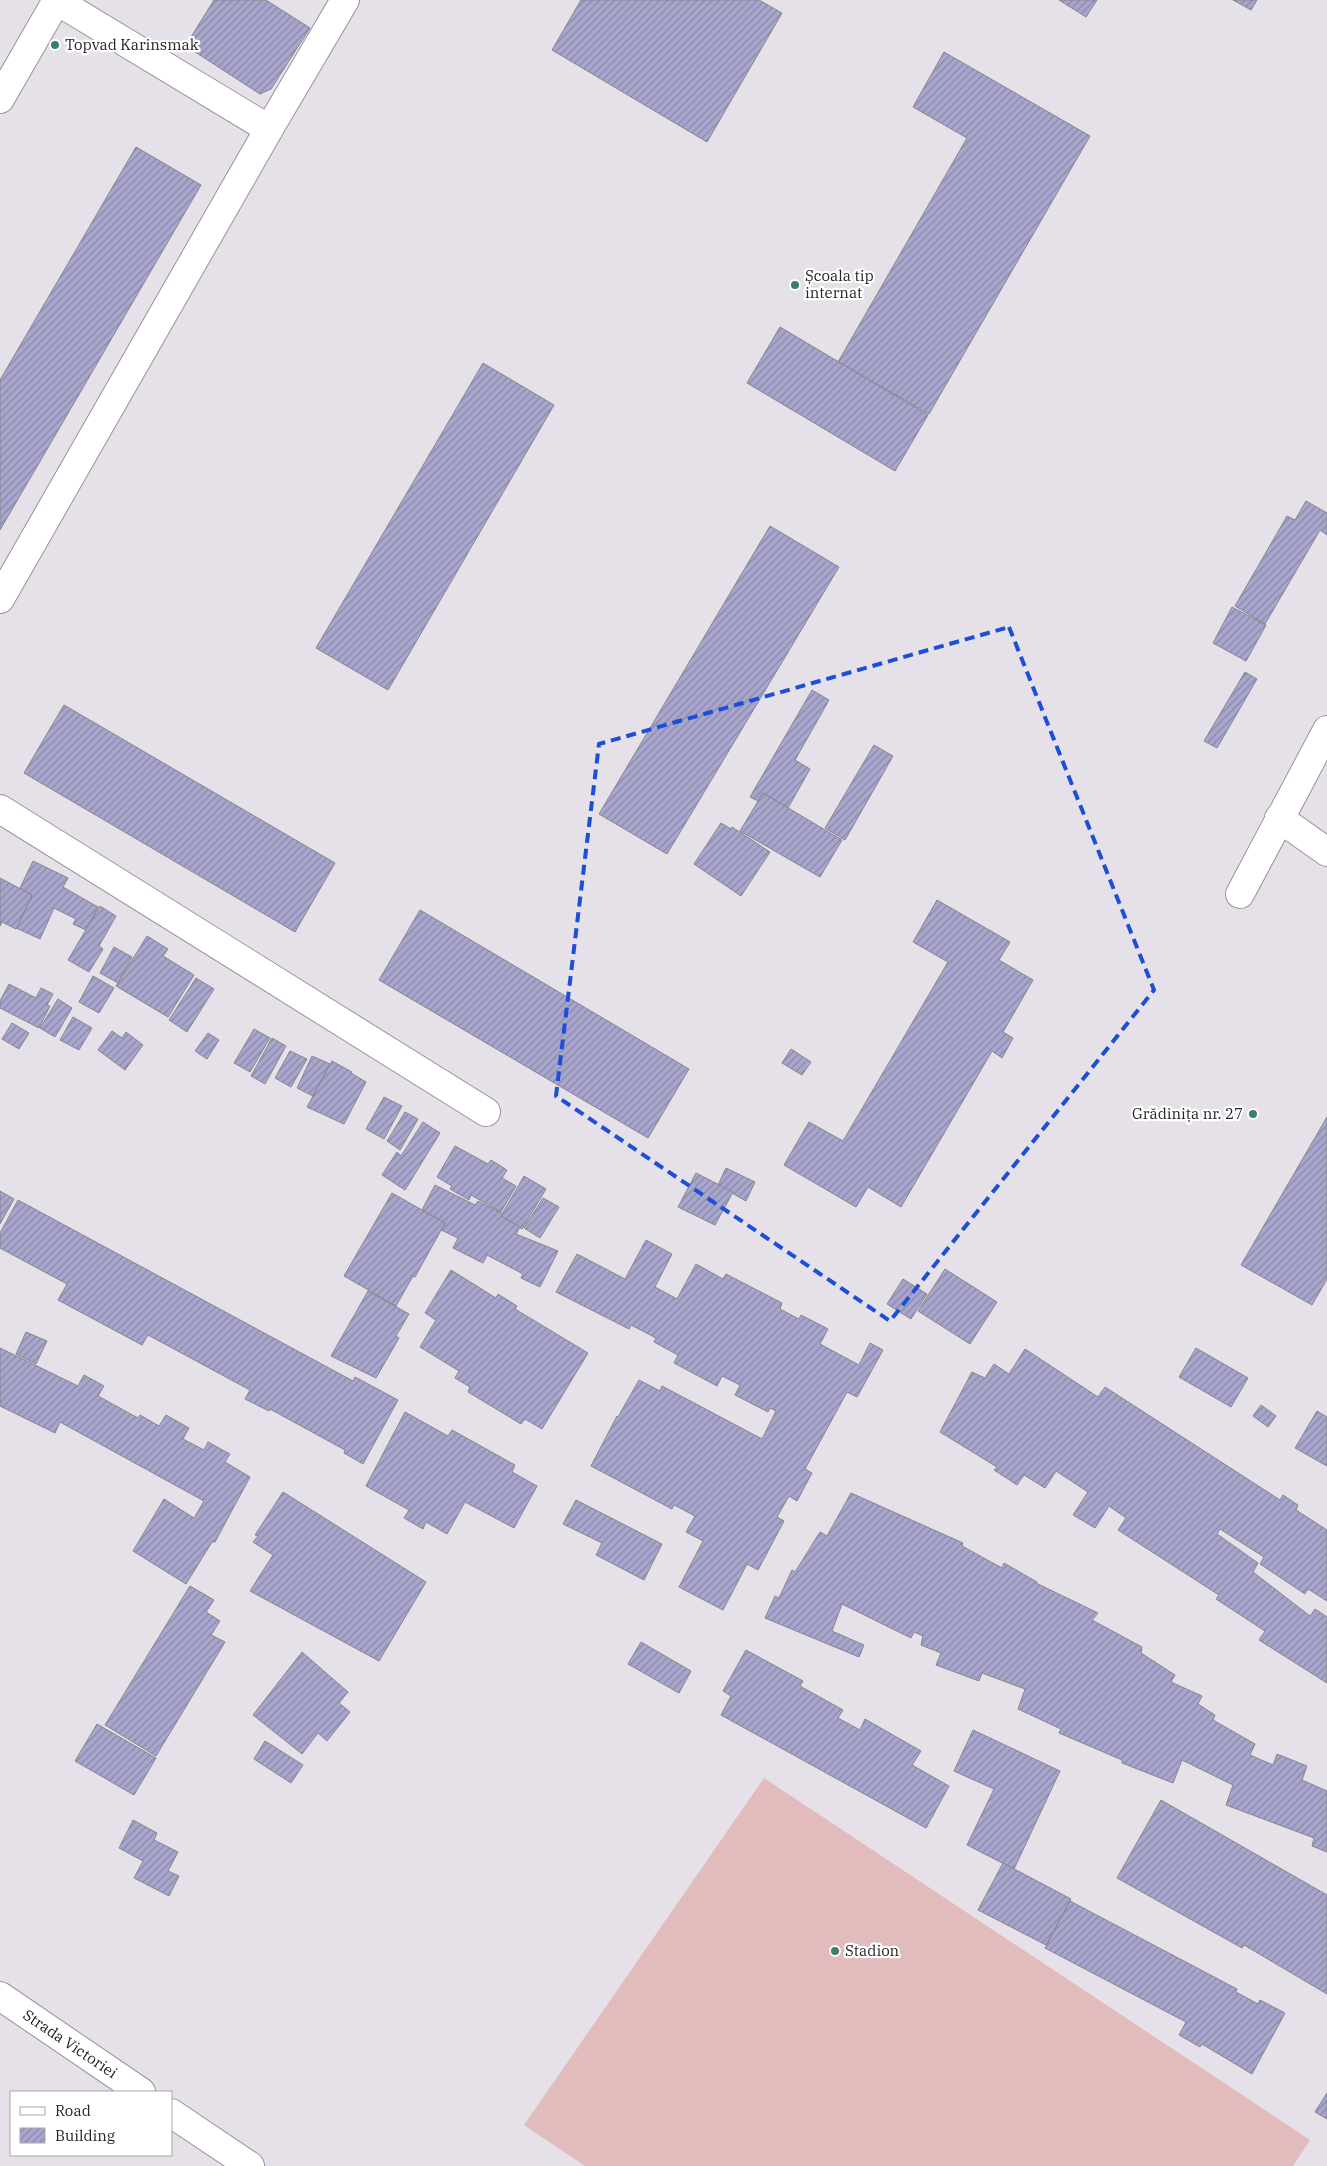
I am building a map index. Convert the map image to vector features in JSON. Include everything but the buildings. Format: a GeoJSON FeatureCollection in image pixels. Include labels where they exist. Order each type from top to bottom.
{"type":"FeatureCollection","features":[{"type":"Feature","properties":{"kind":"street"},"geometry":{"type":"LineString","coordinates":[[0,599],[345,0]]}},
{"type":"Feature","properties":{"kind":"street"},"geometry":{"type":"LineString","coordinates":[[0,99],[57,1],[269,129]]}},
{"type":"Feature","properties":{"kind":"street"},"geometry":{"type":"LineString","coordinates":[[1240,894],[1327,730]]}},
{"type":"Feature","properties":{"kind":"street"},"geometry":{"type":"LineString","coordinates":[[0,809],[486,1112]]}},
{"type":"Feature","properties":{"kind":"street"},"geometry":{"type":"LineString","coordinates":[[1279,818],[1327,852]]}},
{"type":"Feature","properties":{"kind":"street","name":"Strada Victoriei"},"geometry":{"type":"LineString","coordinates":[[0,1996],[140,2091]]}},
{"type":"Feature","properties":{"kind":"street"},"geometry":{"type":"LineString","coordinates":[[172,2114],[250,2166]]}},
{"type":"Feature","properties":{"kind":"highlighted area"},"geometry":{"type":"Polygon","coordinates":[[[1009,627],[1154,990],[890,1321],[556,1096],[599,744],[1009,627]]]}},
{"type":"Feature","properties":{"kind":"shaded area","name":"Stadion"},"geometry":{"type":"Polygon","coordinates":[[[764,1778],[1310,2140],[1293,2166],[585,2166],[524,2125],[764,1778]]]}},
{"type":"Feature","properties":{"kind":"place","name":"Topvad Karinsmak"},"geometry":{"type":"Point","coordinates":[55,45]}},
{"type":"Feature","properties":{"kind":"place","name":"Școala tip internat"},"geometry":{"type":"Point","coordinates":[795,285]}},
{"type":"Feature","properties":{"kind":"place","name":"Grădinița nr. 27"},"geometry":{"type":"Point","coordinates":[1253,1114]}},
{"type":"Feature","properties":{"kind":"place","name":"Stadion"},"geometry":{"type":"Point","coordinates":[835,1951]}}]}
